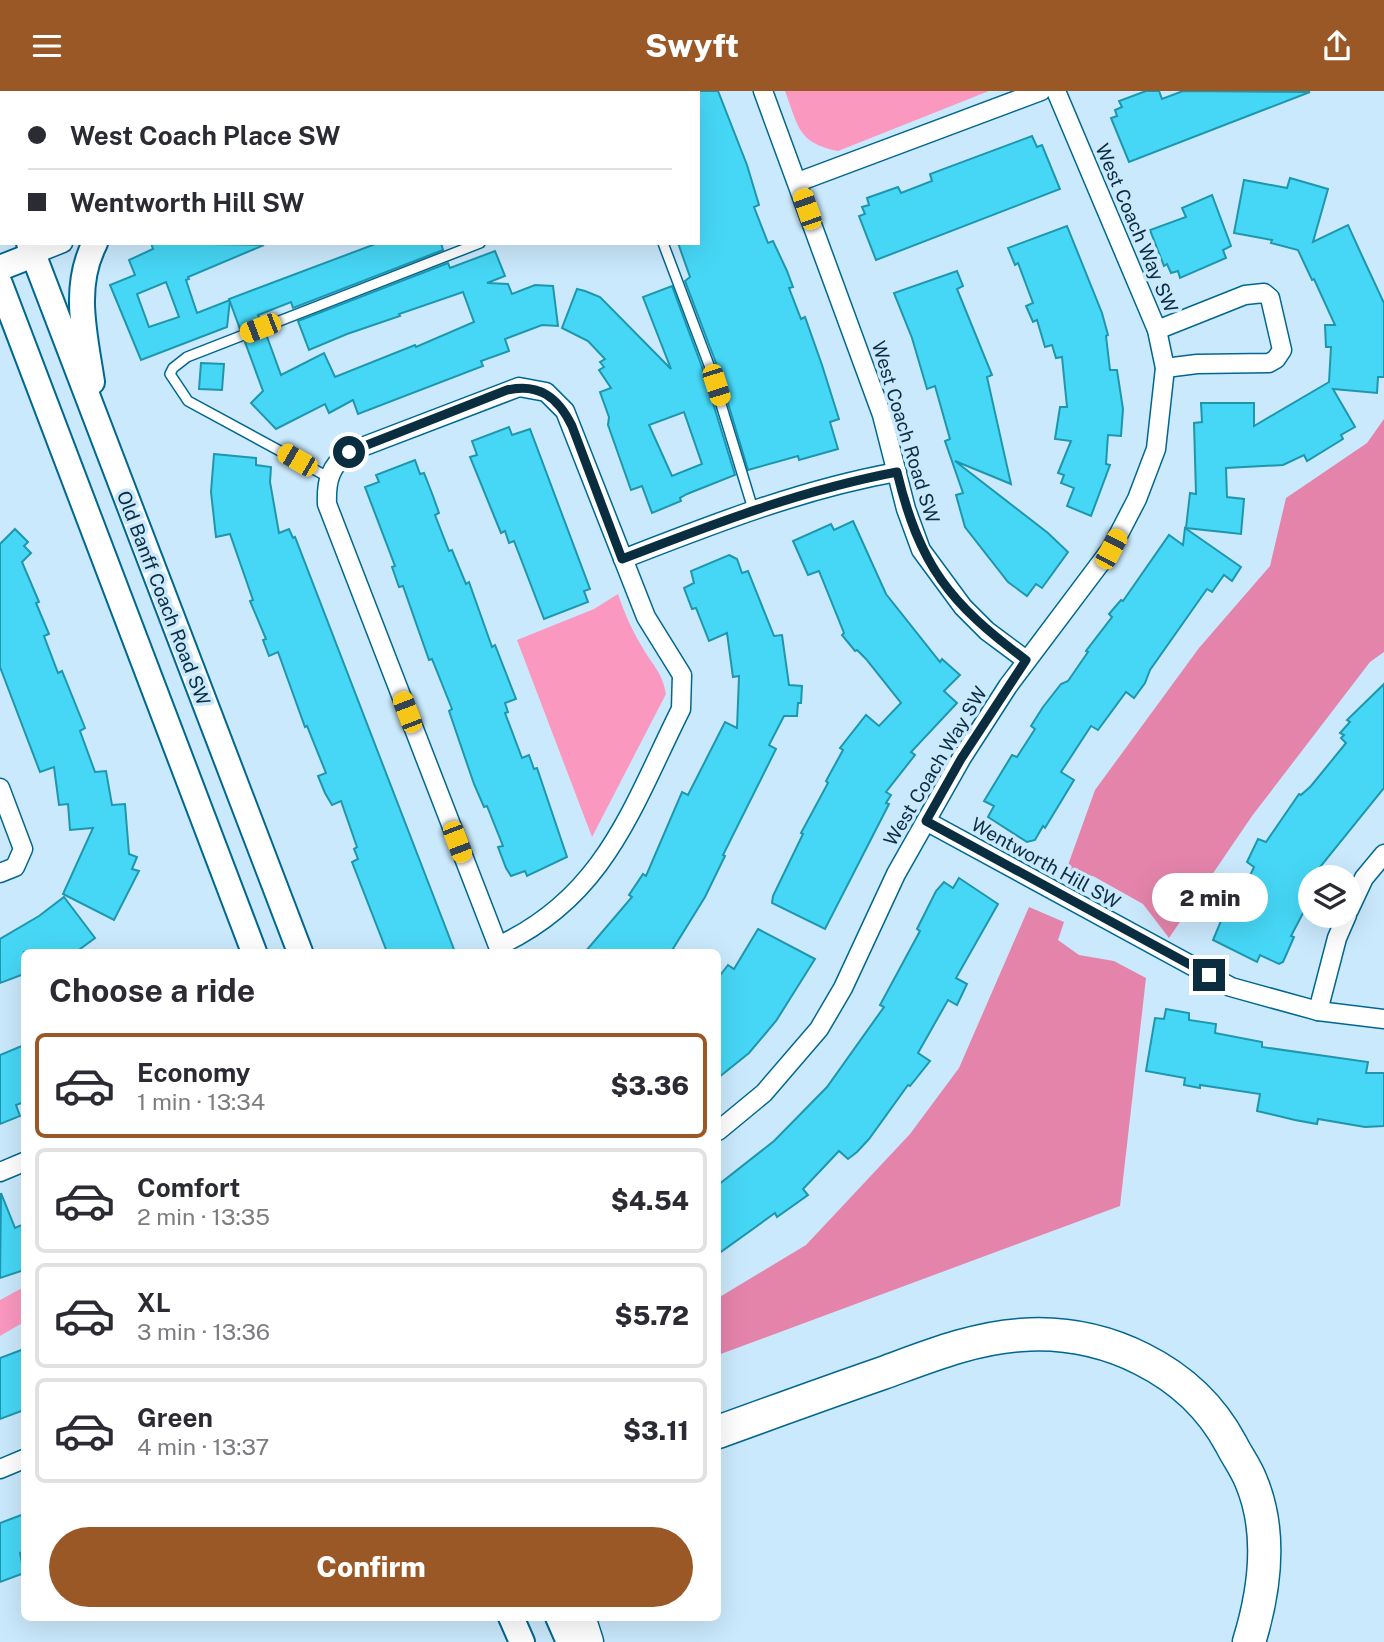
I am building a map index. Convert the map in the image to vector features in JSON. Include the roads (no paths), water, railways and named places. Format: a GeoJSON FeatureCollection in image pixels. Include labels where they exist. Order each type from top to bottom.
{"type":"FeatureCollection","features":[{"type":"Feature","properties":{"kind":"highway"},"geometry":{"type":"LineString","coordinates":[[721,1430],[937,1353],[985,1340],[1021,1335],[1053,1335],[1100,1342],[1145,1359],[1187,1386],[1227,1436],[1252,1482],[1266,1541],[1260,1606],[1249,1642]]}},
{"type":"Feature","properties":{"kind":"highway"},"geometry":{"type":"LineString","coordinates":[[580,1621],[587,1642]]}},
{"type":"Feature","properties":{"kind":"main road"},"geometry":{"type":"LineString","coordinates":[[93,245],[83,269],[81,299],[100,431]]}},
{"type":"Feature","properties":{"kind":"main road"},"geometry":{"type":"LineString","coordinates":[[0,268],[31,249]]}},
{"type":"Feature","properties":{"kind":"main road","name":"Old Banff Coach Road SW"},"geometry":{"type":"LineString","coordinates":[[31,249],[299,949]]}},
{"type":"Feature","properties":{"kind":"main road"},"geometry":{"type":"LineString","coordinates":[[0,284],[253,949]]}},
{"type":"Feature","properties":{"kind":"main road"},"geometry":{"type":"LineString","coordinates":[[513,1621],[522,1642]]}},
{"type":"Feature","properties":{"kind":"main road"},"geometry":{"type":"LineString","coordinates":[[560,1621],[569,1642]]}},
{"type":"Feature","properties":{"kind":"street","name":"West Coach Road SW"},"geometry":{"type":"LineString","coordinates":[[763,91],[883,415],[906,509],[921,550],[963,607],[987,631],[1026,660]]}},
{"type":"Feature","properties":{"kind":"street"},"geometry":{"type":"LineString","coordinates":[[798,181],[1041,91]]}},
{"type":"Feature","properties":{"kind":"street","name":"West Coach Way SW"},"geometry":{"type":"LineString","coordinates":[[721,1129],[764,1093],[819,1029],[843,988],[896,874],[926,821],[968,749],[1026,660],[1111,549],[1137,499],[1156,449],[1165,368],[1157,330],[1056,91]]}},
{"type":"Feature","properties":{"kind":"street"},"geometry":{"type":"LineString","coordinates":[[31,249],[52,245]]}},
{"type":"Feature","properties":{"kind":"street"},"geometry":{"type":"LineString","coordinates":[[1157,330],[1245,295],[1264,293],[1270,298],[1282,350],[1276,359],[1269,363],[1197,364],[1165,368]]}},
{"type":"Feature","properties":{"kind":"street"},"geometry":{"type":"LineString","coordinates":[[530,388],[553,397],[565,411],[622,559],[646,617],[682,675],[681,709],[606,856],[564,904],[499,949],[327,504],[328,477],[339,459],[349,452],[507,390],[530,388]]}},
{"type":"Feature","properties":{"kind":"street"},"geometry":{"type":"LineString","coordinates":[[622,559],[753,509],[817,490],[897,472]]}},
{"type":"Feature","properties":{"kind":"street"},"geometry":{"type":"LineString","coordinates":[[0,788],[23,849],[15,867],[0,873]]}},
{"type":"Feature","properties":{"kind":"street","name":"Wentworth Hill SW"},"geometry":{"type":"LineString","coordinates":[[926,821],[1231,987],[1318,1011],[1384,1019]]}},
{"type":"Feature","properties":{"kind":"street"},"geometry":{"type":"LineString","coordinates":[[1361,884],[1384,854]]}},
{"type":"Feature","properties":{"kind":"street"},"geometry":{"type":"LineString","coordinates":[[1318,1011],[1341,928]]}},
{"type":"Feature","properties":{"kind":"street"},"geometry":{"type":"LineString","coordinates":[[0,1171],[21,1163]]}},
{"type":"Feature","properties":{"kind":"street"},"geometry":{"type":"LineString","coordinates":[[0,1469],[21,1460]]}},
{"type":"Feature","properties":{"kind":"lane"},"geometry":{"type":"LineString","coordinates":[[328,477],[188,401],[170,374],[173,368],[187,357],[475,245]]}},
{"type":"Feature","properties":{"kind":"lane"},"geometry":{"type":"LineString","coordinates":[[664,245],[713,375],[753,509]]}}]}
